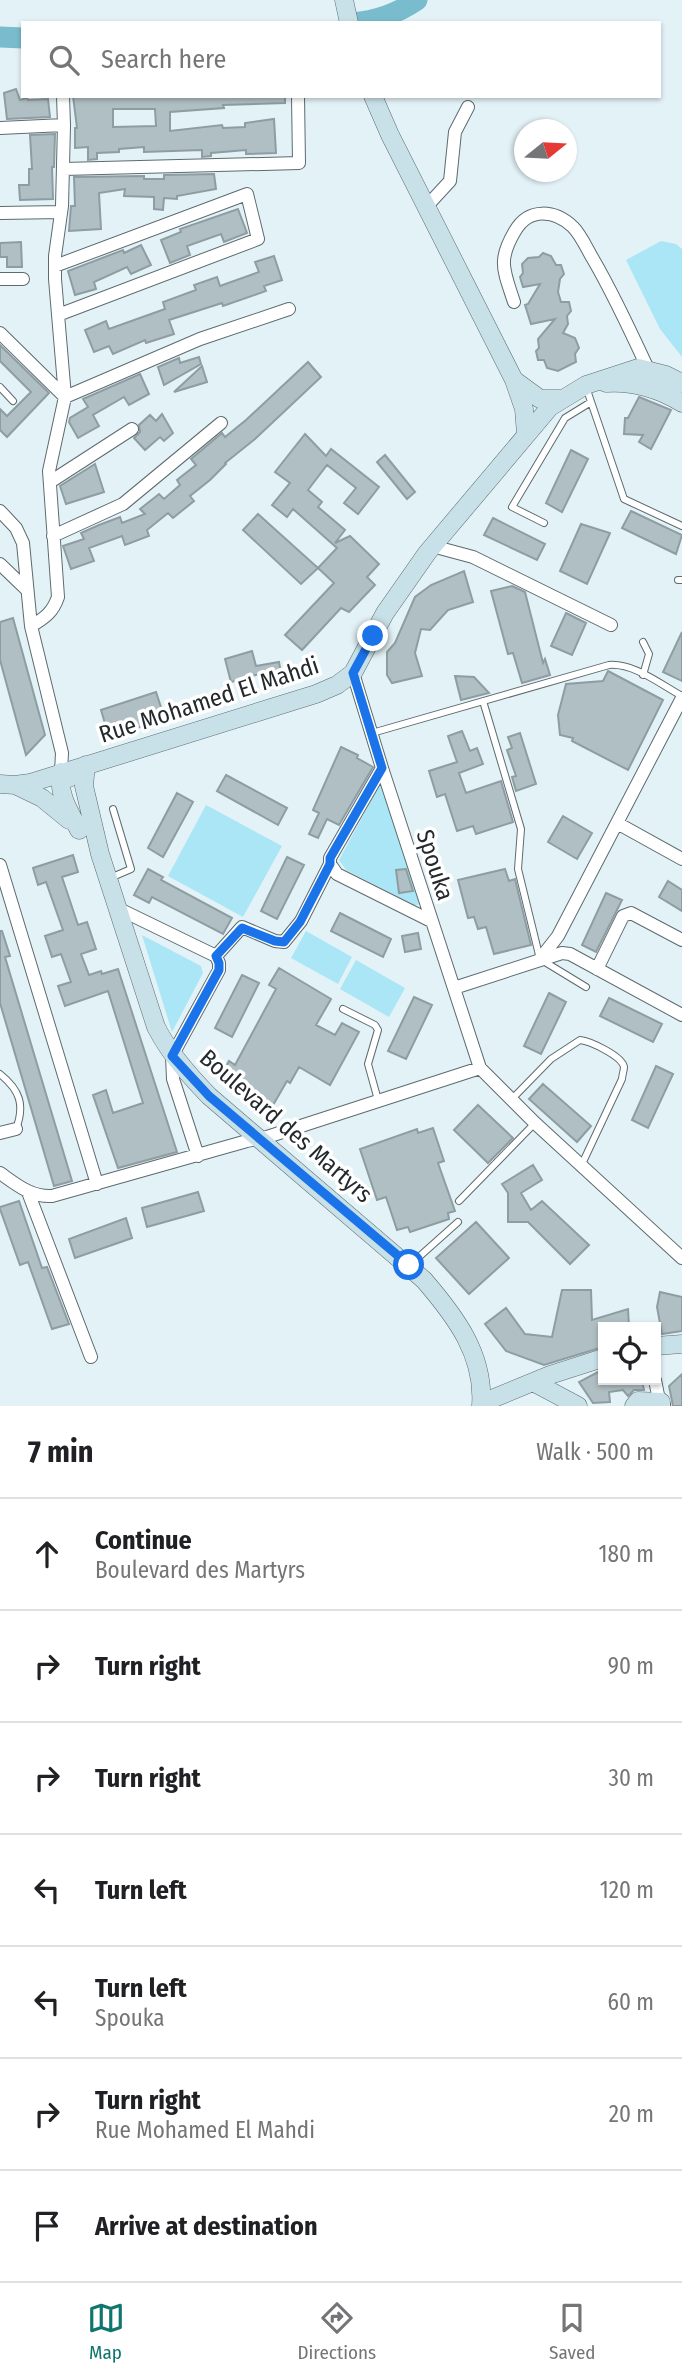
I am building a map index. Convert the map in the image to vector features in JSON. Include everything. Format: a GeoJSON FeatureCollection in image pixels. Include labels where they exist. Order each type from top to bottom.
{"type":"FeatureCollection","features":[{"type":"Feature","properties":{"kind":"street"},"geometry":{"type":"LineString","coordinates":[[344,0],[349,21]]}},
{"type":"Feature","properties":{"kind":"street"},"geometry":{"type":"LineString","coordinates":[[31,626],[47,616],[58,597],[49,471],[65,397],[55,266],[61,212],[63,98]]}},
{"type":"Feature","properties":{"kind":"street"},"geometry":{"type":"LineString","coordinates":[[62,169],[299,163],[298,98]]}},
{"type":"Feature","properties":{"kind":"street"},"geometry":{"type":"LineString","coordinates":[[374,98],[514,380],[524,409],[526,434]]}},
{"type":"Feature","properties":{"kind":"street"},"geometry":{"type":"LineString","coordinates":[[426,206],[450,181],[455,132],[468,107]]}},
{"type":"Feature","properties":{"kind":"street"},"geometry":{"type":"LineString","coordinates":[[0,128],[64,125]]}},
{"type":"Feature","properties":{"kind":"street"},"geometry":{"type":"LineString","coordinates":[[55,266],[247,194],[258,239],[58,315]]}},
{"type":"Feature","properties":{"kind":"street"},"geometry":{"type":"LineString","coordinates":[[0,213],[61,212]]}},
{"type":"Feature","properties":{"kind":"street"},"geometry":{"type":"LineString","coordinates":[[513,302],[504,273],[504,251],[517,226],[526,218],[544,213],[557,215],[575,229],[614,295],[648,369],[682,383]]}},
{"type":"Feature","properties":{"kind":"street"},"geometry":{"type":"LineString","coordinates":[[0,279],[23,279]]}},
{"type":"Feature","properties":{"kind":"street"},"geometry":{"type":"LineString","coordinates":[[65,397],[200,339],[289,309]]}},
{"type":"Feature","properties":{"kind":"street"},"geometry":{"type":"LineString","coordinates":[[0,333],[65,397]]}},
{"type":"Feature","properties":{"kind":"street","name":"Rue Mohamed El Mahdi"},"geometry":{"type":"LineString","coordinates":[[8,784],[86,765],[316,694],[337,685],[353,673],[385,613],[432,546],[541,415],[561,399],[588,394],[624,371],[648,369]]}},
{"type":"Feature","properties":{"kind":"street"},"geometry":{"type":"LineString","coordinates":[[514,380],[540,399],[561,399]]}},
{"type":"Feature","properties":{"kind":"street"},"geometry":{"type":"LineString","coordinates":[[588,394],[623,382],[635,384],[682,403]]}},
{"type":"Feature","properties":{"kind":"street"},"geometry":{"type":"LineString","coordinates":[[53,537],[123,504],[221,423]]}},
{"type":"Feature","properties":{"kind":"street"},"geometry":{"type":"LineString","coordinates":[[50,482],[132,429]]}},
{"type":"Feature","properties":{"kind":"street"},"geometry":{"type":"LineString","coordinates":[[0,511],[21,535],[31,626],[62,753],[61,772],[76,788],[86,826]]}},
{"type":"Feature","properties":{"kind":"street"},"geometry":{"type":"LineString","coordinates":[[432,546],[473,557],[611,625]]}},
{"type":"Feature","properties":{"kind":"street"},"geometry":{"type":"LineString","coordinates":[[0,564],[26,589]]}},
{"type":"Feature","properties":{"kind":"street","name":"Spouka"},"geometry":{"type":"LineString","coordinates":[[353,673],[480,1068]]}},
{"type":"Feature","properties":{"kind":"street"},"geometry":{"type":"LineString","coordinates":[[540,959],[558,936],[682,697]]}},
{"type":"Feature","properties":{"kind":"street"},"geometry":{"type":"LineString","coordinates":[[86,765],[86,826]]}},
{"type":"Feature","properties":{"kind":"street"},"geometry":{"type":"LineString","coordinates":[[216,956],[242,928],[284,942],[300,922],[330,864],[330,858],[382,768]]}},
{"type":"Feature","properties":{"kind":"street"},"geometry":{"type":"LineString","coordinates":[[8,784],[42,797],[86,826]]}},
{"type":"Feature","properties":{"kind":"street"},"geometry":{"type":"LineString","coordinates":[[617,823],[682,859]]}},
{"type":"Feature","properties":{"kind":"street","name":"Boulevard des Martyrs"},"geometry":{"type":"LineString","coordinates":[[86,826],[100,854],[156,1027],[172,1056],[209,1096],[409,1265],[449,1309],[467,1339],[482,1380],[481,1404]]}},
{"type":"Feature","properties":{"kind":"street"},"geometry":{"type":"LineString","coordinates":[[0,864],[97,1184]]}},
{"type":"Feature","properties":{"kind":"street"},"geometry":{"type":"LineString","coordinates":[[330,864],[337,874],[431,921]]}},
{"type":"Feature","properties":{"kind":"street"},"geometry":{"type":"LineString","coordinates":[[117,908],[216,956],[219,963],[219,970],[172,1056],[173,1079],[198,1156]]}},
{"type":"Feature","properties":{"kind":"street"},"geometry":{"type":"LineString","coordinates":[[597,969],[624,916],[631,913],[682,940]]}},
{"type":"Feature","properties":{"kind":"street"},"geometry":{"type":"LineString","coordinates":[[454,988],[562,953],[570,954],[682,1015]]}},
{"type":"Feature","properties":{"kind":"street"},"geometry":{"type":"LineString","coordinates":[[0,1173],[28,1192],[40,1197],[52,1196],[259,1138],[480,1068],[535,1123],[682,1258]]}},
{"type":"Feature","properties":{"kind":"street"},"geometry":{"type":"LineString","coordinates":[[0,1133],[16,1129]]}},
{"type":"Feature","properties":{"kind":"street"},"geometry":{"type":"LineString","coordinates":[[28,1192],[92,1357]]}},
{"type":"Feature","properties":{"kind":"street"},"geometry":{"type":"LineString","coordinates":[[661,1346],[682,1344]]}},
{"type":"Feature","properties":{"kind":"street"},"geometry":{"type":"LineString","coordinates":[[481,1404],[533,1382],[598,1360]]}},
{"type":"Feature","properties":{"kind":"street"},"geometry":{"type":"LineString","coordinates":[[510,1406],[533,1382]]}},
{"type":"Feature","properties":{"kind":"street"},"geometry":{"type":"LineString","coordinates":[[533,1382],[578,1406]]}},
{"type":"Feature","properties":{"kind":"street"},"geometry":{"type":"LineString","coordinates":[[634,1406],[638,1401],[663,1404],[656,1385]]}},
{"type":"Feature","properties":{"kind":"lane"},"geometry":{"type":"LineString","coordinates":[[0,387],[13,401]]}},
{"type":"Feature","properties":{"kind":"lane"},"geometry":{"type":"LineString","coordinates":[[544,523],[512,507],[565,418],[588,394],[624,499],[682,526]]}},
{"type":"Feature","properties":{"kind":"lane"},"geometry":{"type":"LineString","coordinates":[[643,642],[649,654],[643,675]]}},
{"type":"Feature","properties":{"kind":"lane"},"geometry":{"type":"LineString","coordinates":[[372,733],[609,665],[618,664],[682,697]]}},
{"type":"Feature","properties":{"kind":"lane"},"geometry":{"type":"LineString","coordinates":[[483,701],[521,829],[518,869],[540,959],[586,987]]}},
{"type":"Feature","properties":{"kind":"lane"},"geometry":{"type":"LineString","coordinates":[[108,880],[131,869],[113,809]]}},
{"type":"Feature","properties":{"kind":"lane"},"geometry":{"type":"LineString","coordinates":[[344,1009],[376,1025],[378,1030],[368,1064],[378,1100]]}},
{"type":"Feature","properties":{"kind":"lane"},"geometry":{"type":"LineString","coordinates":[[511,1100],[551,1059],[580,1040],[620,1059],[624,1068],[622,1079],[582,1164]]}},
{"type":"Feature","properties":{"kind":"lane"},"geometry":{"type":"LineString","coordinates":[[0,1074],[13,1086],[20,1100],[22,1114],[16,1129]]}},
{"type":"Feature","properties":{"kind":"lane"},"geometry":{"type":"LineString","coordinates":[[459,1201],[535,1123]]}},
{"type":"Feature","properties":{"kind":"lane"},"geometry":{"type":"LineString","coordinates":[[409,1265],[458,1222]]}},
{"type":"Feature","properties":{"kind":"shaded area"},"geometry":{"type":"Polygon","coordinates":[[[661,241],[676,244],[682,249],[682,357],[660,329],[626,260],[661,241]]]}},
{"type":"Feature","properties":{"kind":"shaded area"},"geometry":{"type":"Polygon","coordinates":[[[379,786],[383,787],[421,900],[418,905],[346,870],[339,860],[379,786]]]}},
{"type":"Feature","properties":{"kind":"shaded area"},"geometry":{"type":"Polygon","coordinates":[[[206,805],[282,846],[243,917],[168,876],[206,805]]]}},
{"type":"Feature","properties":{"kind":"shaded area"},"geometry":{"type":"Polygon","coordinates":[[[306,931],[352,957],[338,984],[291,958],[306,931]]]}},
{"type":"Feature","properties":{"kind":"shaded area"},"geometry":{"type":"Polygon","coordinates":[[[142,935],[201,966],[203,973],[172,1032],[142,935]]]}},
{"type":"Feature","properties":{"kind":"shaded area"},"geometry":{"type":"Polygon","coordinates":[[[356,960],[405,988],[389,1017],[340,989],[356,960]]]}},
{"type":"Feature","properties":{"kind":"building"},"geometry":{"type":"Polygon","coordinates":[[[16,89],[20,100],[48,99],[50,117],[7,119],[4,93],[16,89]]]}},
{"type":"Feature","properties":{"kind":"building"},"geometry":{"type":"Polygon","coordinates":[[[73,98],[285,98],[285,103],[223,105],[224,108],[170,112],[170,131],[222,125],[223,128],[245,127],[245,123],[274,119],[276,153],[246,154],[246,150],[211,153],[211,156],[202,157],[202,150],[144,152],[144,147],[97,153],[97,159],[88,160],[88,147],[75,148],[73,98]],[[113,109],[113,127],[156,126],[155,109],[113,109]]]}},
{"type":"Feature","properties":{"kind":"building"},"geometry":{"type":"Polygon","coordinates":[[[55,134],[53,199],[20,200],[19,185],[29,185],[29,169],[32,169],[30,135],[55,134]]]}},
{"type":"Feature","properties":{"kind":"building"},"geometry":{"type":"Polygon","coordinates":[[[214,174],[216,189],[177,196],[177,199],[164,198],[163,210],[154,209],[154,197],[124,196],[125,189],[99,193],[101,229],[69,231],[71,206],[75,206],[74,177],[144,176],[144,179],[164,179],[164,175],[214,174]]]}},
{"type":"Feature","properties":{"kind":"building"},"geometry":{"type":"Polygon","coordinates":[[[238,209],[247,233],[224,242],[221,234],[187,246],[190,255],[170,263],[161,240],[181,232],[180,229],[238,209]]]}},
{"type":"Feature","properties":{"kind":"building"},"geometry":{"type":"Polygon","coordinates":[[[21,242],[22,267],[7,267],[7,257],[0,257],[0,243],[21,242]]]}},
{"type":"Feature","properties":{"kind":"building"},"geometry":{"type":"Polygon","coordinates":[[[141,245],[151,265],[131,274],[127,267],[94,282],[96,289],[75,295],[68,271],[141,245]]]}},
{"type":"Feature","properties":{"kind":"building"},"geometry":{"type":"Polygon","coordinates":[[[543,253],[551,256],[556,265],[561,265],[564,274],[560,279],[558,292],[561,302],[569,302],[571,311],[563,333],[575,338],[579,348],[575,354],[576,362],[558,371],[547,368],[544,360],[538,360],[536,351],[539,348],[538,339],[555,319],[531,324],[525,305],[540,284],[523,287],[520,277],[523,273],[522,264],[528,258],[539,257],[543,253]]]}},
{"type":"Feature","properties":{"kind":"building"},"geometry":{"type":"Polygon","coordinates":[[[274,256],[282,280],[264,286],[266,291],[169,320],[174,334],[146,343],[145,340],[113,354],[109,346],[94,352],[85,330],[106,321],[109,329],[165,309],[163,302],[196,290],[194,285],[217,277],[220,286],[259,272],[255,262],[274,256]]]}},
{"type":"Feature","properties":{"kind":"building"},"geometry":{"type":"Polygon","coordinates":[[[0,345],[49,393],[7,437],[0,430],[0,409],[7,416],[31,392],[0,361],[0,345]]]}},
{"type":"Feature","properties":{"kind":"building"},"geometry":{"type":"Polygon","coordinates":[[[199,357],[201,364],[164,385],[158,367],[179,358],[180,363],[199,357]]]}},
{"type":"Feature","properties":{"kind":"building"},"geometry":{"type":"Polygon","coordinates":[[[308,362],[321,377],[190,496],[194,501],[173,518],[168,513],[147,530],[149,536],[125,545],[122,536],[89,548],[94,561],[71,569],[63,546],[84,539],[81,533],[99,525],[120,517],[122,523],[145,514],[140,509],[159,494],[164,499],[180,485],[177,480],[196,465],[191,459],[222,433],[225,437],[246,420],[308,362]]]}},
{"type":"Feature","properties":{"kind":"building"},"geometry":{"type":"Polygon","coordinates":[[[202,366],[207,382],[174,392],[202,366]]]}},
{"type":"Feature","properties":{"kind":"building"},"geometry":{"type":"Polygon","coordinates":[[[140,374],[149,394],[129,405],[124,397],[93,415],[99,426],[78,438],[69,422],[70,418],[88,407],[83,399],[140,374]]]}},
{"type":"Feature","properties":{"kind":"building"},"geometry":{"type":"Polygon","coordinates":[[[639,397],[671,410],[651,449],[639,442],[643,435],[624,434],[625,418],[628,418],[639,397]]]}},
{"type":"Feature","properties":{"kind":"building"},"geometry":{"type":"Polygon","coordinates":[[[162,414],[173,433],[164,441],[160,437],[145,450],[134,438],[140,432],[139,425],[150,415],[156,421],[162,414]]]}},
{"type":"Feature","properties":{"kind":"building"},"geometry":{"type":"Polygon","coordinates":[[[305,434],[326,456],[331,449],[379,487],[358,514],[344,503],[356,488],[327,465],[308,490],[322,502],[318,507],[345,530],[335,543],[350,536],[379,564],[367,577],[375,585],[349,612],[341,608],[302,650],[285,635],[334,583],[318,568],[337,548],[293,509],[287,517],[272,505],[290,483],[275,472],[305,434]]]}},
{"type":"Feature","properties":{"kind":"building"},"geometry":{"type":"Polygon","coordinates":[[[571,450],[588,459],[562,512],[546,503],[571,450]]]}},
{"type":"Feature","properties":{"kind":"building"},"geometry":{"type":"Polygon","coordinates":[[[385,455],[415,492],[407,499],[377,462],[385,455]]]}},
{"type":"Feature","properties":{"kind":"building"},"geometry":{"type":"Polygon","coordinates":[[[95,464],[104,492],[66,504],[60,486],[95,464]]]}},
{"type":"Feature","properties":{"kind":"building"},"geometry":{"type":"Polygon","coordinates":[[[631,511],[682,535],[676,554],[622,528],[631,511]]]}},
{"type":"Feature","properties":{"kind":"building"},"geometry":{"type":"Polygon","coordinates":[[[258,514],[318,568],[301,584],[243,530],[258,514]]]}},
{"type":"Feature","properties":{"kind":"building"},"geometry":{"type":"Polygon","coordinates":[[[493,518],[545,544],[537,560],[484,535],[493,518]]]}},
{"type":"Feature","properties":{"kind":"building"},"geometry":{"type":"Polygon","coordinates":[[[581,524],[610,533],[587,584],[560,571],[581,524]]]}},
{"type":"Feature","properties":{"kind":"building"},"geometry":{"type":"Polygon","coordinates":[[[464,571],[473,602],[448,610],[430,630],[421,629],[415,653],[422,676],[392,683],[387,675],[387,652],[395,643],[415,597],[431,585],[464,571]]]}},
{"type":"Feature","properties":{"kind":"building"},"geometry":{"type":"Polygon","coordinates":[[[512,586],[525,592],[543,663],[545,659],[550,675],[522,683],[513,653],[508,654],[491,591],[512,586]]]}},
{"type":"Feature","properties":{"kind":"building"},"geometry":{"type":"Polygon","coordinates":[[[566,613],[586,623],[572,655],[551,646],[566,613]]]}},
{"type":"Feature","properties":{"kind":"building"},"geometry":{"type":"Polygon","coordinates":[[[13,618],[45,735],[26,755],[0,660],[0,622],[13,618]]]}},
{"type":"Feature","properties":{"kind":"building"},"geometry":{"type":"Polygon","coordinates":[[[682,632],[682,681],[663,672],[682,632]]]}},
{"type":"Feature","properties":{"kind":"building"},"geometry":{"type":"Polygon","coordinates":[[[252,651],[256,666],[279,662],[281,673],[271,675],[270,671],[231,682],[225,659],[252,651]]]}},
{"type":"Feature","properties":{"kind":"building"},"geometry":{"type":"Polygon","coordinates":[[[608,671],[663,700],[628,770],[572,741],[573,738],[560,735],[558,715],[566,684],[603,681],[608,671]]]}},
{"type":"Feature","properties":{"kind":"building"},"geometry":{"type":"Polygon","coordinates":[[[455,676],[474,677],[489,693],[461,700],[455,676]]]}},
{"type":"Feature","properties":{"kind":"building"},"geometry":{"type":"Polygon","coordinates":[[[156,692],[165,719],[109,737],[101,710],[156,692]]]}},
{"type":"Feature","properties":{"kind":"building"},"geometry":{"type":"Polygon","coordinates":[[[462,731],[470,751],[477,748],[483,764],[459,773],[466,793],[501,781],[513,822],[476,834],[473,826],[457,831],[445,794],[437,797],[429,771],[457,762],[448,736],[462,731]]]}},
{"type":"Feature","properties":{"kind":"building"},"geometry":{"type":"Polygon","coordinates":[[[520,733],[536,784],[516,791],[512,777],[516,776],[507,750],[512,748],[508,737],[520,733]]]}},
{"type":"Feature","properties":{"kind":"building"},"geometry":{"type":"Polygon","coordinates":[[[341,747],[358,755],[357,758],[373,767],[339,825],[327,819],[318,838],[309,834],[319,813],[313,810],[341,747]]]}},
{"type":"Feature","properties":{"kind":"building"},"geometry":{"type":"Polygon","coordinates":[[[226,775],[287,808],[278,825],[217,791],[226,775]]]}},
{"type":"Feature","properties":{"kind":"building"},"geometry":{"type":"Polygon","coordinates":[[[177,793],[193,802],[163,857],[148,848],[177,793]]]}},
{"type":"Feature","properties":{"kind":"building"},"geometry":{"type":"Polygon","coordinates":[[[563,816],[592,833],[577,859],[548,842],[563,816]]]}},
{"type":"Feature","properties":{"kind":"building"},"geometry":{"type":"Polygon","coordinates":[[[73,855],[78,872],[62,877],[78,925],[87,922],[96,949],[81,954],[89,975],[118,969],[177,1152],[118,1168],[93,1095],[106,1090],[113,1113],[143,1103],[108,991],[65,1006],[58,986],[71,982],[61,954],[52,957],[45,936],[63,930],[46,882],[38,885],[33,868],[73,855]]]}},
{"type":"Feature","properties":{"kind":"building"},"geometry":{"type":"Polygon","coordinates":[[[287,857],[304,865],[277,919],[261,911],[287,857]]]}},
{"type":"Feature","properties":{"kind":"building"},"geometry":{"type":"Polygon","coordinates":[[[148,869],[163,877],[161,880],[232,918],[223,934],[152,897],[149,903],[134,895],[148,869]]]}},
{"type":"Feature","properties":{"kind":"building"},"geometry":{"type":"Polygon","coordinates":[[[406,869],[413,891],[399,893],[396,870],[406,869]]]}},
{"type":"Feature","properties":{"kind":"building"},"geometry":{"type":"Polygon","coordinates":[[[505,869],[509,881],[515,879],[531,945],[494,954],[486,927],[478,929],[474,917],[468,918],[458,880],[505,869]]]}},
{"type":"Feature","properties":{"kind":"building"},"geometry":{"type":"Polygon","coordinates":[[[668,881],[682,890],[682,911],[659,897],[668,881]]]}},
{"type":"Feature","properties":{"kind":"building"},"geometry":{"type":"Polygon","coordinates":[[[606,893],[622,900],[596,952],[582,945],[606,893]]]}},
{"type":"Feature","properties":{"kind":"building"},"geometry":{"type":"Polygon","coordinates":[[[340,913],[391,939],[383,957],[331,931],[340,913]]]}},
{"type":"Feature","properties":{"kind":"building"},"geometry":{"type":"Polygon","coordinates":[[[0,931],[10,956],[5,957],[72,1181],[54,1186],[0,1003],[0,931]]]}},
{"type":"Feature","properties":{"kind":"building"},"geometry":{"type":"Polygon","coordinates":[[[418,933],[421,949],[405,952],[402,936],[418,933]]]}},
{"type":"Feature","properties":{"kind":"building"},"geometry":{"type":"Polygon","coordinates":[[[279,968],[331,999],[316,1025],[335,1035],[342,1023],[359,1032],[330,1085],[299,1067],[290,1083],[287,1081],[272,1107],[220,1077],[229,1061],[235,1065],[276,989],[269,985],[279,968]]]}},
{"type":"Feature","properties":{"kind":"building"},"geometry":{"type":"Polygon","coordinates":[[[242,975],[259,983],[232,1037],[215,1028],[242,975]]]}},
{"type":"Feature","properties":{"kind":"building"},"geometry":{"type":"Polygon","coordinates":[[[549,993],[566,1002],[541,1054],[524,1046],[549,993]]]}},
{"type":"Feature","properties":{"kind":"building"},"geometry":{"type":"Polygon","coordinates":[[[414,997],[432,1005],[406,1059],[388,1051],[414,997]]]}},
{"type":"Feature","properties":{"kind":"building"},"geometry":{"type":"Polygon","coordinates":[[[609,998],[662,1024],[653,1042],[600,1016],[609,998]]]}},
{"type":"Feature","properties":{"kind":"building"},"geometry":{"type":"Polygon","coordinates":[[[656,1066],[673,1074],[648,1128],[632,1120],[656,1066]]]}},
{"type":"Feature","properties":{"kind":"building"},"geometry":{"type":"Polygon","coordinates":[[[543,1084],[591,1126],[577,1142],[529,1099],[543,1084]]]}},
{"type":"Feature","properties":{"kind":"building"},"geometry":{"type":"Polygon","coordinates":[[[478,1105],[513,1138],[488,1163],[454,1130],[478,1105]]]}},
{"type":"Feature","properties":{"kind":"building"},"geometry":{"type":"Polygon","coordinates":[[[433,1128],[444,1161],[438,1163],[455,1211],[448,1213],[449,1219],[410,1232],[408,1227],[397,1230],[386,1197],[377,1200],[360,1149],[417,1129],[418,1133],[433,1128]]]}},
{"type":"Feature","properties":{"kind":"building"},"geometry":{"type":"Polygon","coordinates":[[[533,1165],[542,1180],[521,1193],[531,1210],[542,1201],[589,1245],[570,1264],[528,1222],[508,1222],[508,1193],[502,1184],[533,1165]]]}},
{"type":"Feature","properties":{"kind":"building"},"geometry":{"type":"Polygon","coordinates":[[[198,1192],[204,1211],[147,1227],[142,1208],[198,1192]]]}},
{"type":"Feature","properties":{"kind":"building"},"geometry":{"type":"Polygon","coordinates":[[[19,1201],[42,1268],[47,1267],[69,1324],[52,1329],[28,1262],[20,1265],[0,1209],[19,1201]]]}},
{"type":"Feature","properties":{"kind":"building"},"geometry":{"type":"Polygon","coordinates":[[[126,1218],[132,1238],[75,1258],[69,1239],[126,1218]]]}},
{"type":"Feature","properties":{"kind":"building"},"geometry":{"type":"Polygon","coordinates":[[[476,1222],[509,1258],[469,1294],[436,1258],[476,1222]]]}},
{"type":"Feature","properties":{"kind":"building"},"geometry":{"type":"Polygon","coordinates":[[[562,1290],[591,1290],[592,1320],[628,1309],[629,1322],[598,1322],[598,1349],[544,1365],[506,1351],[485,1324],[506,1308],[525,1334],[552,1337],[562,1290]]]}},
{"type":"Feature","properties":{"kind":"building"},"geometry":{"type":"Polygon","coordinates":[[[660,1292],[682,1297],[682,1331],[662,1334],[657,1307],[660,1292]]]}},
{"type":"Feature","properties":{"kind":"building"},"geometry":{"type":"Polygon","coordinates":[[[598,1372],[598,1385],[643,1385],[644,1390],[634,1390],[628,1396],[623,1390],[609,1392],[610,1402],[593,1403],[579,1382],[598,1372]]]}},
{"type":"Feature","properties":{"kind":"building"},"geometry":{"type":"Polygon","coordinates":[[[682,1374],[682,1406],[673,1406],[669,1386],[682,1374]]]}},
{"type":"Feature","properties":{"kind":"waterway"},"geometry":{"type":"LineString","coordinates":[[370,21],[417,0]]}},
{"type":"Feature","properties":{"kind":"waterway"},"geometry":{"type":"LineString","coordinates":[[0,37],[21,38]]}},
{"type":"Feature","properties":{"kind":"route"},"geometry":{"type":"LineString","coordinates":[[373,636],[353,673],[382,768],[330,858],[330,864],[300,922],[284,942],[242,928],[216,956],[219,970],[172,1056],[209,1096],[409,1265]]}}]}
